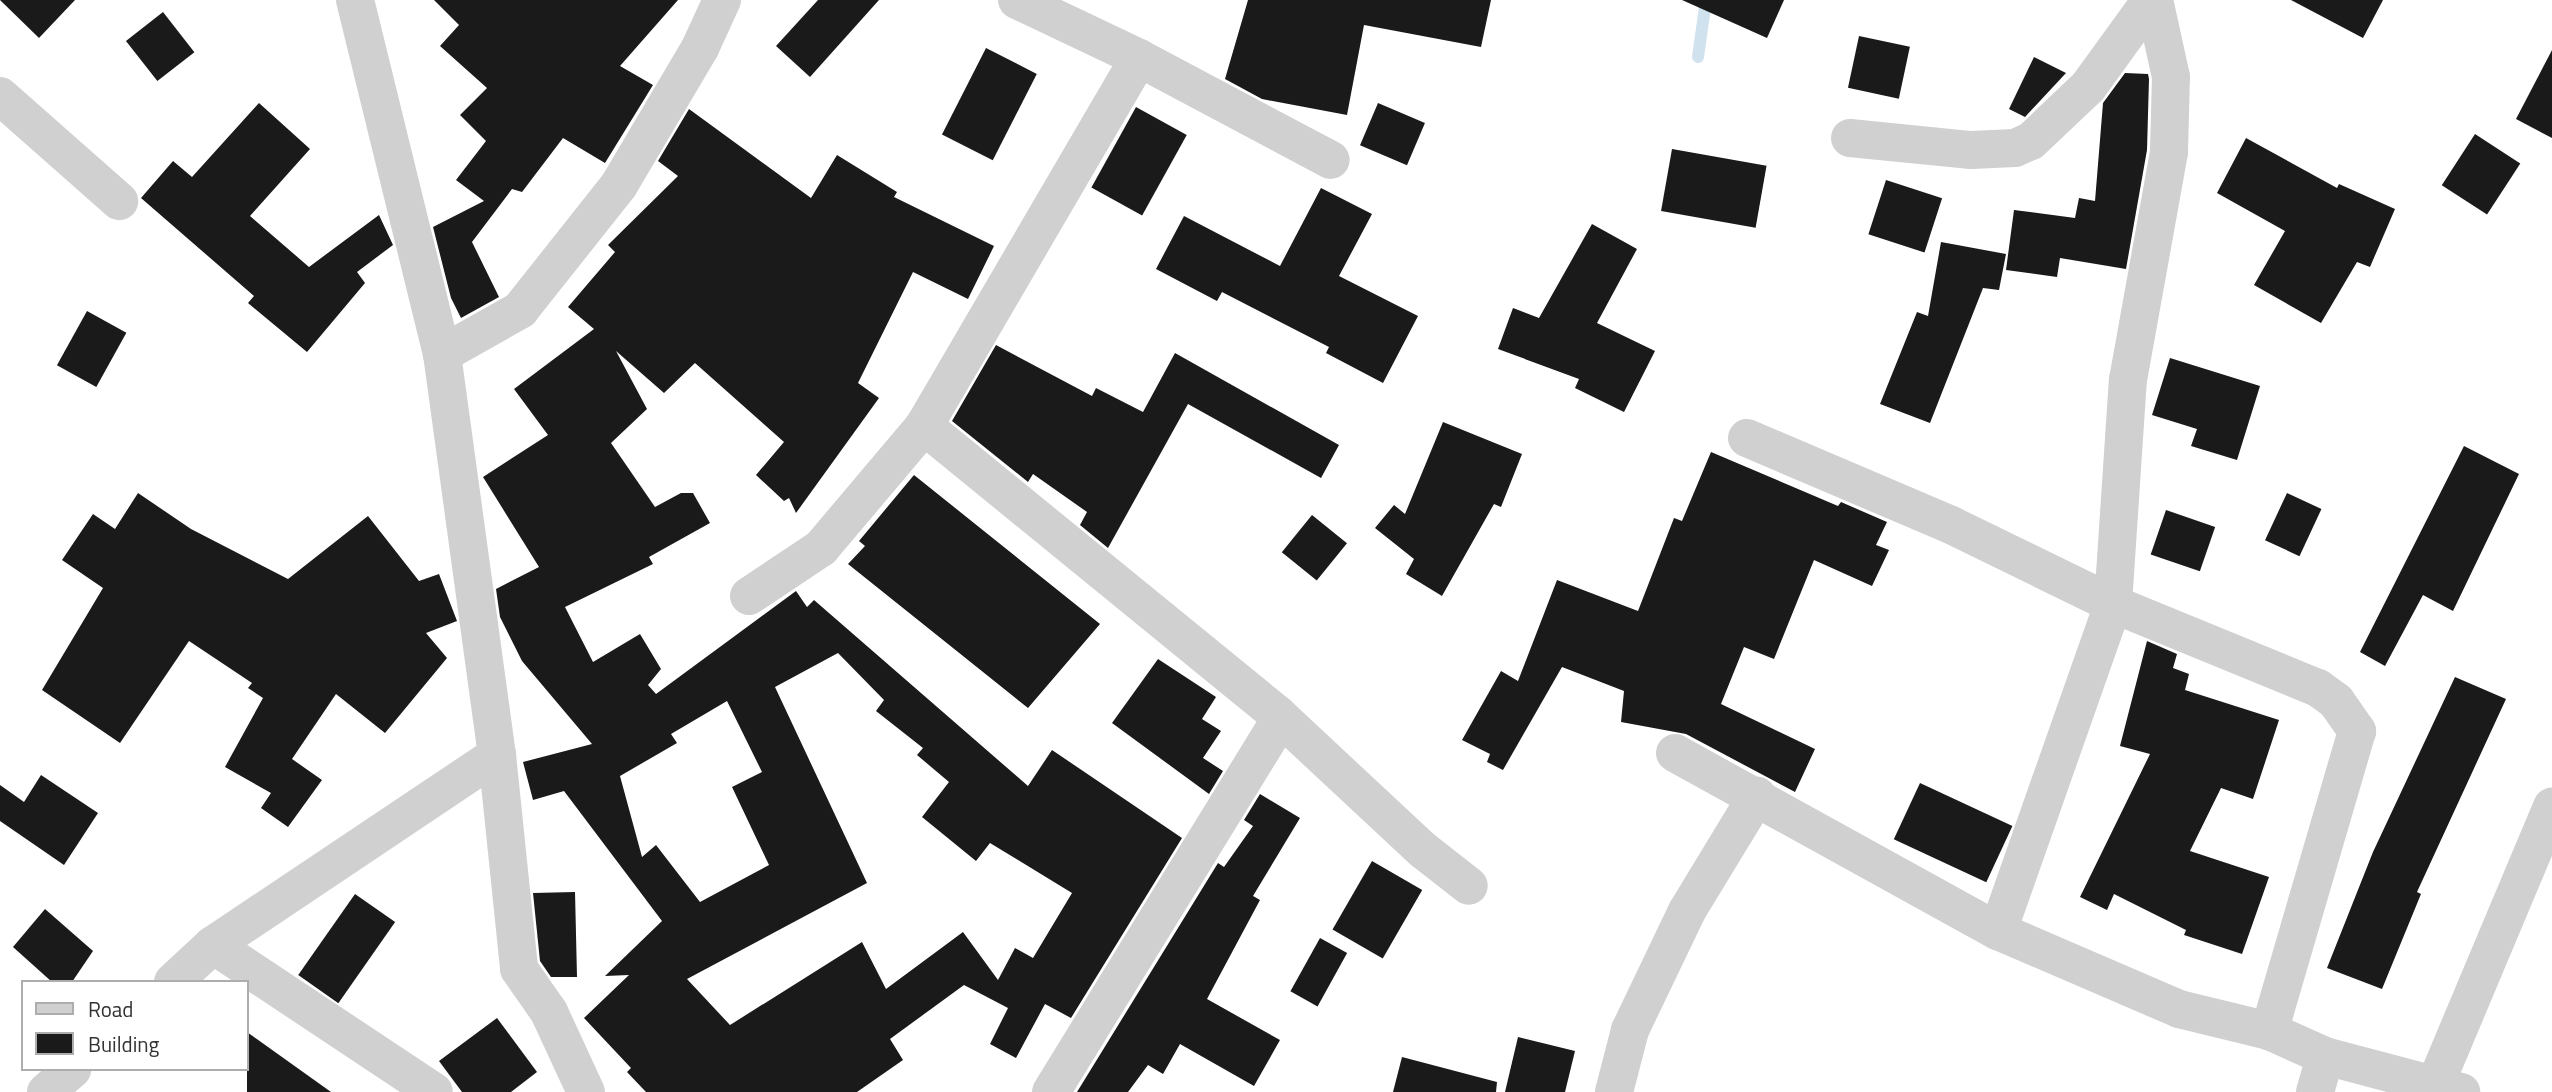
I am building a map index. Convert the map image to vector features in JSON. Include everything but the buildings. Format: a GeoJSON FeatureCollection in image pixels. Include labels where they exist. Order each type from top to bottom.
{"type":"FeatureCollection","features":[{"type":"Feature","properties":{"kind":"street"},"geometry":{"type":"LineString","coordinates":[[355,0],[442,354],[498,755],[519,969],[549,1012],[586,1092]]}},
{"type":"Feature","properties":{"kind":"street"},"geometry":{"type":"LineString","coordinates":[[442,354],[520,310],[619,186],[700,48],[722,0]]}},
{"type":"Feature","properties":{"kind":"street"},"geometry":{"type":"LineString","coordinates":[[1017,0],[1139,58],[1331,160]]}},
{"type":"Feature","properties":{"kind":"street"},"geometry":{"type":"LineString","coordinates":[[1850,138],[1971,150],[2015,148],[2031,141],[2088,87],[2152,0]]}},
{"type":"Feature","properties":{"kind":"street"},"geometry":{"type":"LineString","coordinates":[[1998,931],[2113,604],[2128,380],[2169,152],[2171,77],[2152,0]]}},
{"type":"Feature","properties":{"kind":"street"},"geometry":{"type":"LineString","coordinates":[[749,596],[821,548],[924,426],[1139,58]]}},
{"type":"Feature","properties":{"kind":"street"},"geometry":{"type":"LineString","coordinates":[[0,96],[119,201]]}},
{"type":"Feature","properties":{"kind":"street"},"geometry":{"type":"LineString","coordinates":[[924,426],[1280,720],[1469,886]]}},
{"type":"Feature","properties":{"kind":"street"},"geometry":{"type":"LineString","coordinates":[[1747,438],[1951,525],[2113,604],[2318,688],[2336,701],[2357,731],[2269,1031]]}},
{"type":"Feature","properties":{"kind":"street"},"geometry":{"type":"LineString","coordinates":[[1051,1092],[1280,720]]}},
{"type":"Feature","properties":{"kind":"street"},"geometry":{"type":"LineString","coordinates":[[1675,753],[1998,931],[2179,1009],[2269,1031],[2325,1056],[2448,1088],[2552,807]]}},
{"type":"Feature","properties":{"kind":"street"},"geometry":{"type":"LineString","coordinates":[[175,980],[213,945],[498,755]]}},
{"type":"Feature","properties":{"kind":"street"},"geometry":{"type":"LineString","coordinates":[[1614,1092],[1630,1030],[1687,911],[1757,796]]}},
{"type":"Feature","properties":{"kind":"street"},"geometry":{"type":"LineString","coordinates":[[213,945],[434,1092]]}},
{"type":"Feature","properties":{"kind":"street"},"geometry":{"type":"LineString","coordinates":[[2315,1092],[2325,1056]]}},
{"type":"Feature","properties":{"kind":"street"},"geometry":{"type":"LineString","coordinates":[[46,1092],[70,1071]]}},
{"type":"Feature","properties":{"kind":"waterway"},"geometry":{"type":"LineString","coordinates":[[1698,57],[1706,0]]}}]}
